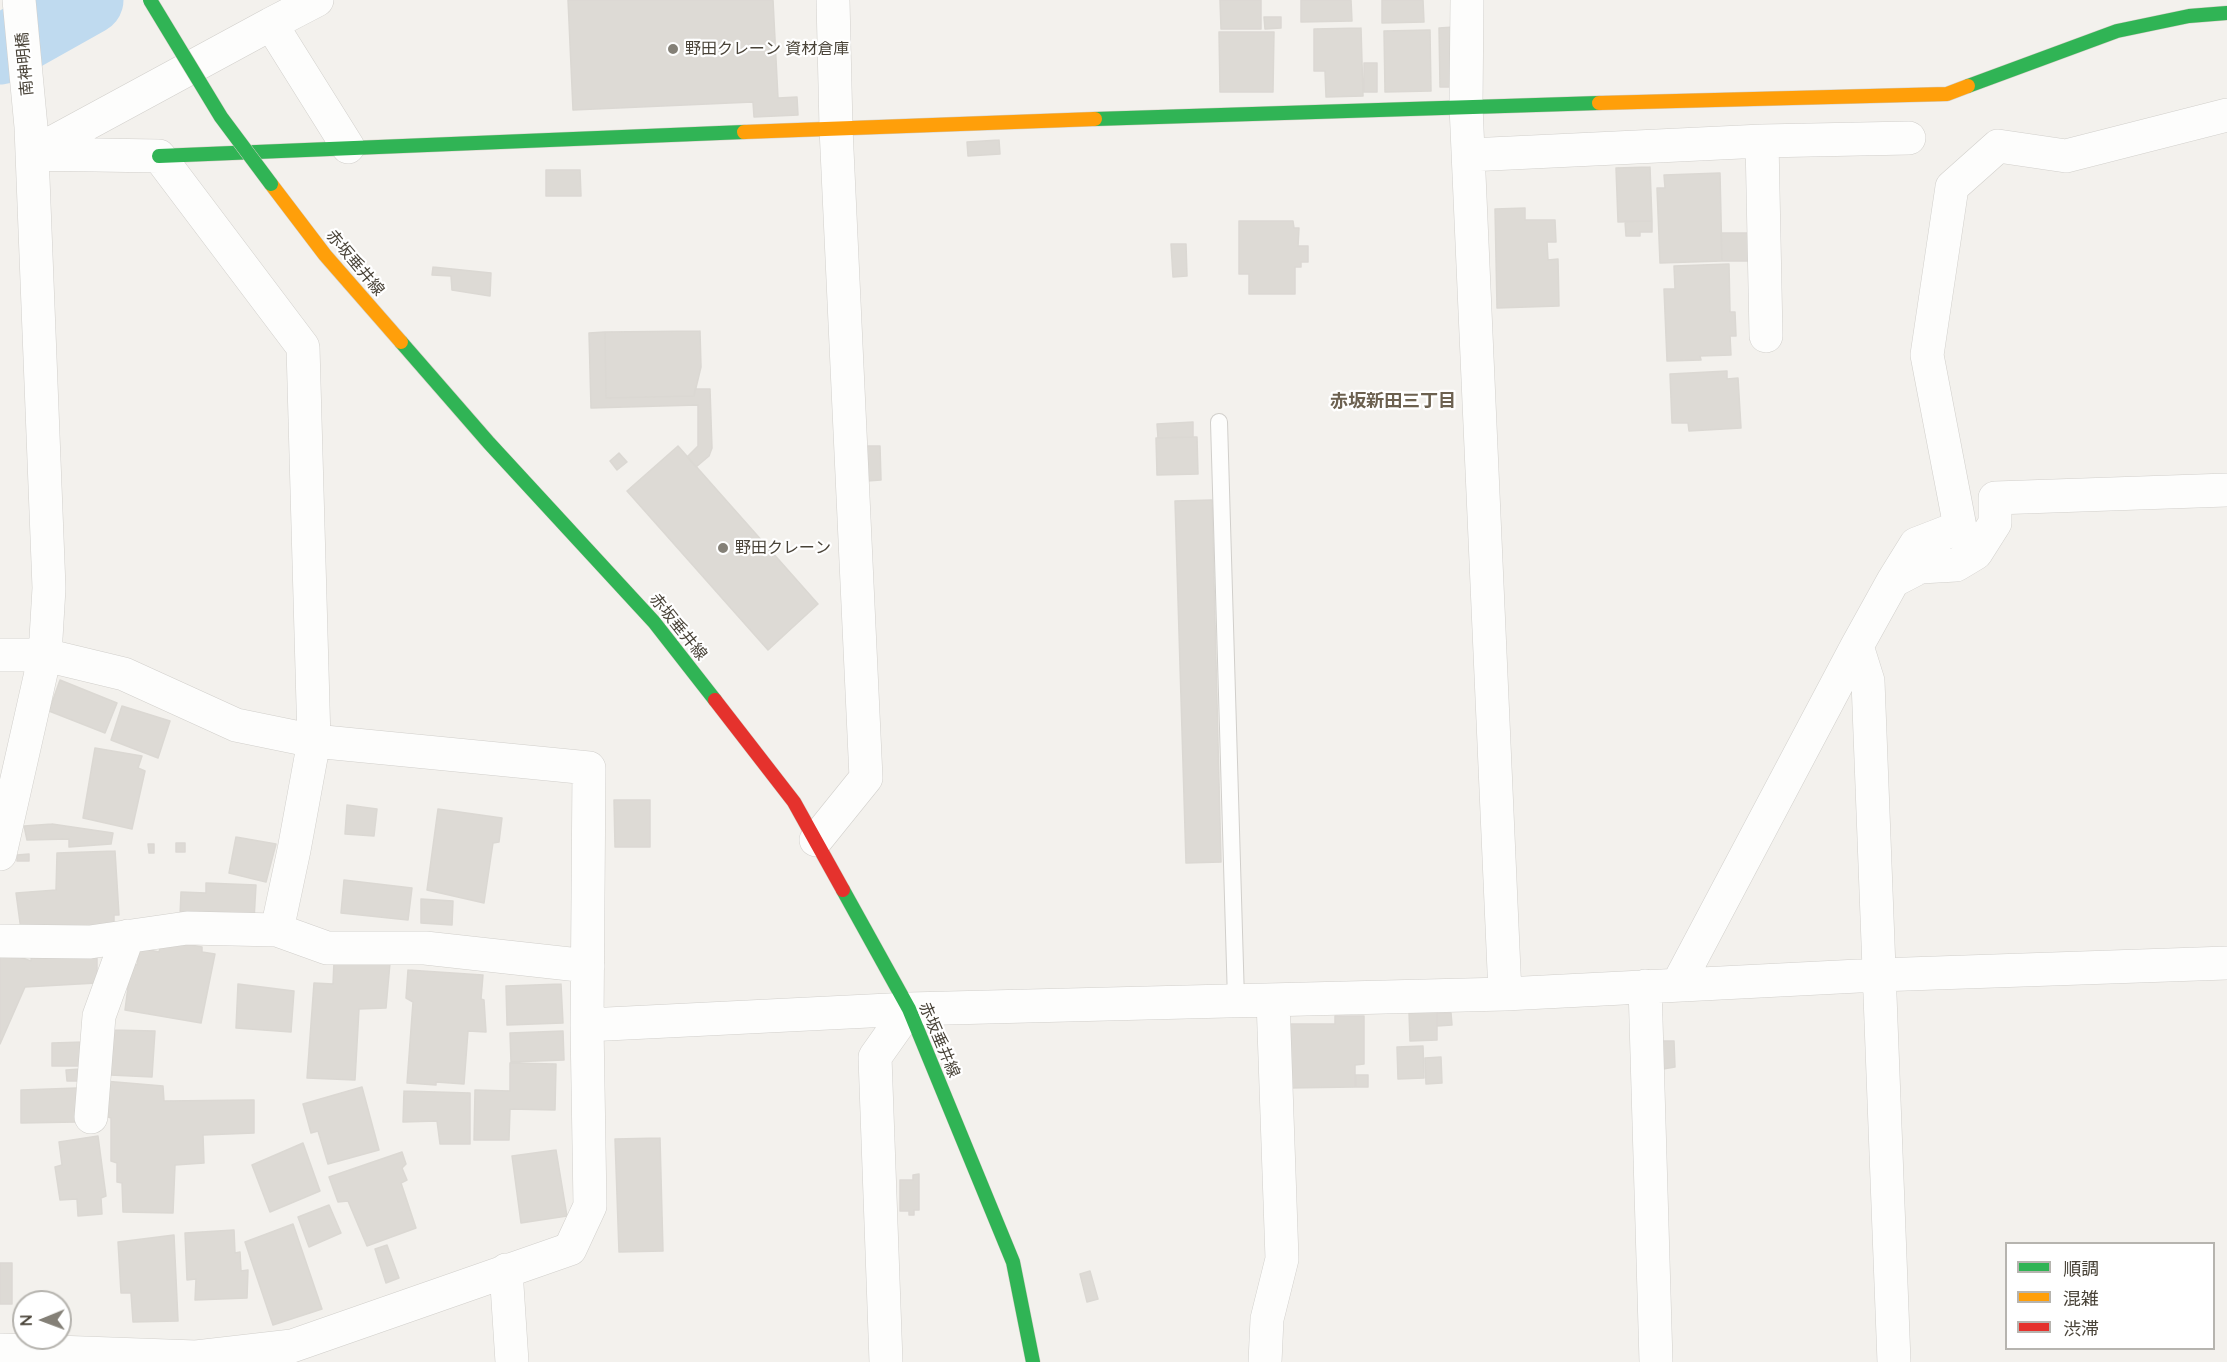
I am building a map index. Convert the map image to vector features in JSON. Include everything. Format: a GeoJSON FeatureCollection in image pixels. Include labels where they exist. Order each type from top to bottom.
{"type":"FeatureCollection","features":[{"type":"Feature","properties":{"kind":"street","name":"南神明橋"},"geometry":{"type":"LineString","coordinates":[[0,854],[45,655],[49,588],[31,141],[19,0]]}},
{"type":"Feature","properties":{"kind":"street","name":"赤坂垂井線"},"geometry":{"type":"LineString","coordinates":[[150,0],[221,117],[326,255],[482,434],[654,622],[794,802],[909,1009],[1013,1262],[1033,1362]]}},
{"type":"Feature","properties":{"kind":"street"},"geometry":{"type":"LineString","coordinates":[[31,141],[317,0]]}},
{"type":"Feature","properties":{"kind":"street"},"geometry":{"type":"LineString","coordinates":[[816,840],[866,778],[836,128],[833,0]]}},
{"type":"Feature","properties":{"kind":"street"},"geometry":{"type":"LineString","coordinates":[[1467,0],[1466,106],[1505,994]]}},
{"type":"Feature","properties":{"kind":"street"},"geometry":{"type":"LineString","coordinates":[[31,141],[159,156],[836,128],[1466,106],[1947,94],[2117,31],[2189,16],[2227,13]]}},
{"type":"Feature","properties":{"kind":"street"},"geometry":{"type":"LineString","coordinates":[[271,24],[348,147]]}},
{"type":"Feature","properties":{"kind":"street"},"geometry":{"type":"LineString","coordinates":[[1678,984],[1893,581],[1916,544],[1960,527],[1927,355],[1952,187],[1998,146],[2066,156],[2227,116]]}},
{"type":"Feature","properties":{"kind":"street"},"geometry":{"type":"LineString","coordinates":[[1469,154],[1762,141],[1910,138]]}},
{"type":"Feature","properties":{"kind":"street"},"geometry":{"type":"LineString","coordinates":[[1762,141],[1766,336]]}},
{"type":"Feature","properties":{"kind":"street"},"geometry":{"type":"LineString","coordinates":[[159,156],[303,347],[314,741],[277,930]]}},
{"type":"Feature","properties":{"kind":"street"},"geometry":{"type":"LineString","coordinates":[[1893,581],[1920,567],[1956,565],[1976,553],[1995,523],[1995,498],[2227,490]]}},
{"type":"Feature","properties":{"kind":"street"},"geometry":{"type":"LineString","coordinates":[[1857,646],[1868,681],[1894,1362]]}},
{"type":"Feature","properties":{"kind":"street"},"geometry":{"type":"LineString","coordinates":[[0,655],[45,655],[124,674],[236,725],[314,741],[589,768],[587,1025],[590,1206],[570,1249],[292,1346],[196,1359],[0,1350]]}},
{"type":"Feature","properties":{"kind":"street"},"geometry":{"type":"LineString","coordinates":[[0,940],[90,942],[187,928],[277,930],[327,948],[425,948],[588,966]]}},
{"type":"Feature","properties":{"kind":"street"},"geometry":{"type":"LineString","coordinates":[[91,1117],[99,1016],[128,936]]}},
{"type":"Feature","properties":{"kind":"street"},"geometry":{"type":"LineString","coordinates":[[587,1025],[909,1009],[1505,994],[1878,975],[2227,963]]}},
{"type":"Feature","properties":{"kind":"street"},"geometry":{"type":"LineString","coordinates":[[1645,986],[1656,1362]]}},
{"type":"Feature","properties":{"kind":"street"},"geometry":{"type":"LineString","coordinates":[[1264,1362],[1267,1319],[1282,1259],[1273,1000]]}},
{"type":"Feature","properties":{"kind":"street"},"geometry":{"type":"LineString","coordinates":[[886,1362],[875,1057],[909,1009]]}},
{"type":"Feature","properties":{"kind":"street"},"geometry":{"type":"LineString","coordinates":[[506,1270],[512,1362]]}},
{"type":"Feature","properties":{"kind":"lane"},"geometry":{"type":"LineString","coordinates":[[1219,422],[1236,1000]]}},
{"type":"Feature","properties":{"kind":"building","name":"野田クレーン 資材倉庫"},"geometry":{"type":"Polygon","coordinates":[[[568,0],[773,0],[778,98],[797,97],[798,115],[754,117],[753,102],[573,110],[568,0]]]}},
{"type":"Feature","properties":{"kind":"building"},"geometry":{"type":"Polygon","coordinates":[[[1220,0],[1261,0],[1261,29],[1221,29],[1220,0]]]}},
{"type":"Feature","properties":{"kind":"building"},"geometry":{"type":"Polygon","coordinates":[[[1301,0],[1351,0],[1352,21],[1301,22],[1301,0]]]}},
{"type":"Feature","properties":{"kind":"building"},"geometry":{"type":"Polygon","coordinates":[[[1382,0],[1423,0],[1424,22],[1382,23],[1382,0]]]}},
{"type":"Feature","properties":{"kind":"building"},"geometry":{"type":"Polygon","coordinates":[[[1264,17],[1281,17],[1281,28],[1265,29],[1264,17]]]}},
{"type":"Feature","properties":{"kind":"building"},"geometry":{"type":"Polygon","coordinates":[[[1454,27],[1456,87],[1440,87],[1439,28],[1454,27]]]}},
{"type":"Feature","properties":{"kind":"building"},"geometry":{"type":"Polygon","coordinates":[[[1361,28],[1363,96],[1326,97],[1325,71],[1314,71],[1314,29],[1361,28]]]}},
{"type":"Feature","properties":{"kind":"building"},"geometry":{"type":"Polygon","coordinates":[[[1430,30],[1431,91],[1385,92],[1384,31],[1430,30]]]}},
{"type":"Feature","properties":{"kind":"building"},"geometry":{"type":"Polygon","coordinates":[[[1219,32],[1274,32],[1273,92],[1220,92],[1219,32]]]}},
{"type":"Feature","properties":{"kind":"building"},"geometry":{"type":"Polygon","coordinates":[[[1364,63],[1377,63],[1377,92],[1364,92],[1364,63]]]}},
{"type":"Feature","properties":{"kind":"building"},"geometry":{"type":"Polygon","coordinates":[[[999,140],[1000,154],[968,156],[967,142],[999,140]]]}},
{"type":"Feature","properties":{"kind":"building"},"geometry":{"type":"Polygon","coordinates":[[[1650,167],[1652,221],[1618,222],[1616,168],[1650,167]]]}},
{"type":"Feature","properties":{"kind":"building"},"geometry":{"type":"Polygon","coordinates":[[[546,170],[580,170],[581,196],[546,196],[546,170]]]}},
{"type":"Feature","properties":{"kind":"building"},"geometry":{"type":"Polygon","coordinates":[[[1720,173],[1722,261],[1660,263],[1657,188],[1665,188],[1664,175],[1720,173]]]}},
{"type":"Feature","properties":{"kind":"building"},"geometry":{"type":"Polygon","coordinates":[[[1525,208],[1525,220],[1555,220],[1556,242],[1547,242],[1548,260],[1558,259],[1559,306],[1497,308],[1495,209],[1525,208]]]}},
{"type":"Feature","properties":{"kind":"building"},"geometry":{"type":"Polygon","coordinates":[[[1239,221],[1293,221],[1294,228],[1299,228],[1298,246],[1308,246],[1308,262],[1301,262],[1301,267],[1295,267],[1295,294],[1249,294],[1249,274],[1239,274],[1239,221]]]}},
{"type":"Feature","properties":{"kind":"building"},"geometry":{"type":"Polygon","coordinates":[[[1625,221],[1652,221],[1652,232],[1640,232],[1640,236],[1626,236],[1625,221]]]}},
{"type":"Feature","properties":{"kind":"building"},"geometry":{"type":"Polygon","coordinates":[[[1721,233],[1749,233],[1750,261],[1722,261],[1721,233]]]}},
{"type":"Feature","properties":{"kind":"building"},"geometry":{"type":"Polygon","coordinates":[[[1171,244],[1186,244],[1187,276],[1173,277],[1171,244]]]}},
{"type":"Feature","properties":{"kind":"building"},"geometry":{"type":"Polygon","coordinates":[[[1729,264],[1730,312],[1735,312],[1736,336],[1730,336],[1731,355],[1700,356],[1701,360],[1667,361],[1664,289],[1675,289],[1674,266],[1729,264]]]}},
{"type":"Feature","properties":{"kind":"building"},"geometry":{"type":"Polygon","coordinates":[[[433,267],[491,273],[490,296],[452,290],[451,276],[432,275],[433,267]]]}},
{"type":"Feature","properties":{"kind":"building"},"geometry":{"type":"Polygon","coordinates":[[[700,331],[701,367],[694,396],[606,398],[605,332],[700,331]]]}},
{"type":"Feature","properties":{"kind":"building"},"geometry":{"type":"Polygon","coordinates":[[[605,332],[606,398],[694,396],[695,389],[710,389],[712,448],[709,456],[696,467],[687,457],[698,446],[698,405],[591,408],[589,333],[605,332]]]}},
{"type":"Feature","properties":{"kind":"building"},"geometry":{"type":"Polygon","coordinates":[[[1727,371],[1727,379],[1738,378],[1741,428],[1689,431],[1688,423],[1672,423],[1670,374],[1727,371]]]}},
{"type":"Feature","properties":{"kind":"building"},"geometry":{"type":"Polygon","coordinates":[[[1193,422],[1193,437],[1158,438],[1157,424],[1193,422]]]}},
{"type":"Feature","properties":{"kind":"building"},"geometry":{"type":"Polygon","coordinates":[[[1197,437],[1198,474],[1157,475],[1156,438],[1197,437]]]}},
{"type":"Feature","properties":{"kind":"building","name":"野田クレーン"},"geometry":{"type":"Polygon","coordinates":[[[678,446],[818,604],[768,650],[627,491],[678,446]]]}},
{"type":"Feature","properties":{"kind":"building"},"geometry":{"type":"Polygon","coordinates":[[[867,446],[880,446],[881,480],[867,481],[867,446]]]}},
{"type":"Feature","properties":{"kind":"building"},"geometry":{"type":"Polygon","coordinates":[[[619,453],[627,462],[617,470],[610,461],[619,453]]]}},
{"type":"Feature","properties":{"kind":"building"},"geometry":{"type":"Polygon","coordinates":[[[1212,500],[1221,862],[1186,863],[1175,501],[1212,500]]]}},
{"type":"Feature","properties":{"kind":"building"},"geometry":{"type":"Polygon","coordinates":[[[60,680],[117,703],[105,733],[49,711],[60,680]]]}},
{"type":"Feature","properties":{"kind":"building"},"geometry":{"type":"Polygon","coordinates":[[[122,706],[170,721],[158,758],[111,740],[122,706]]]}},
{"type":"Feature","properties":{"kind":"building"},"geometry":{"type":"Polygon","coordinates":[[[95,748],[142,756],[138,768],[145,771],[132,829],[83,818],[95,748]]]}},
{"type":"Feature","properties":{"kind":"building"},"geometry":{"type":"Polygon","coordinates":[[[614,800],[650,800],[650,847],[615,847],[614,800]]]}},
{"type":"Feature","properties":{"kind":"building"},"geometry":{"type":"Polygon","coordinates":[[[347,805],[377,809],[374,836],[345,834],[347,805]]]}},
{"type":"Feature","properties":{"kind":"building"},"geometry":{"type":"Polygon","coordinates":[[[438,809],[502,818],[499,842],[493,843],[484,903],[427,890],[438,809]]]}},
{"type":"Feature","properties":{"kind":"building"},"geometry":{"type":"Polygon","coordinates":[[[52,824],[113,833],[111,844],[69,847],[69,839],[27,840],[24,826],[52,824]]]}},
{"type":"Feature","properties":{"kind":"building"},"geometry":{"type":"Polygon","coordinates":[[[236,837],[276,844],[266,882],[229,873],[236,837]]]}},
{"type":"Feature","properties":{"kind":"building"},"geometry":{"type":"Polygon","coordinates":[[[176,843],[185,843],[185,852],[176,852],[176,843]]]}},
{"type":"Feature","properties":{"kind":"building"},"geometry":{"type":"Polygon","coordinates":[[[148,844],[154,844],[154,853],[149,853],[148,844]]]}},
{"type":"Feature","properties":{"kind":"building"},"geometry":{"type":"Polygon","coordinates":[[[115,851],[119,915],[114,915],[114,927],[21,930],[16,893],[56,890],[57,853],[115,851]]]}},
{"type":"Feature","properties":{"kind":"building"},"geometry":{"type":"Polygon","coordinates":[[[29,854],[29,861],[17,861],[17,855],[29,854]]]}},
{"type":"Feature","properties":{"kind":"building"},"geometry":{"type":"Polygon","coordinates":[[[344,880],[412,888],[408,920],[341,913],[344,880]]]}},
{"type":"Feature","properties":{"kind":"building"},"geometry":{"type":"Polygon","coordinates":[[[206,883],[256,885],[254,920],[180,916],[181,892],[206,893],[206,883]]]}},
{"type":"Feature","properties":{"kind":"building"},"geometry":{"type":"Polygon","coordinates":[[[421,899],[453,901],[452,925],[421,923],[421,899]]]}},
{"type":"Feature","properties":{"kind":"building"},"geometry":{"type":"Polygon","coordinates":[[[162,940],[202,947],[202,952],[215,954],[201,1023],[125,1010],[131,964],[137,965],[140,948],[159,952],[162,940]]]}},
{"type":"Feature","properties":{"kind":"building"},"geometry":{"type":"Polygon","coordinates":[[[97,947],[97,983],[25,987],[0,1044],[0,950],[31,961],[32,950],[97,947]]]}},
{"type":"Feature","properties":{"kind":"building"},"geometry":{"type":"Polygon","coordinates":[[[334,962],[390,963],[386,1008],[359,1009],[355,1080],[307,1078],[314,983],[333,984],[334,962]]]}},
{"type":"Feature","properties":{"kind":"building"},"geometry":{"type":"Polygon","coordinates":[[[408,970],[483,975],[481,999],[484,1000],[486,1032],[468,1031],[464,1084],[407,1083],[413,1002],[406,998],[408,970]]]}},
{"type":"Feature","properties":{"kind":"building"},"geometry":{"type":"Polygon","coordinates":[[[238,984],[294,991],[291,1032],[236,1028],[238,984]]]}},
{"type":"Feature","properties":{"kind":"building"},"geometry":{"type":"Polygon","coordinates":[[[561,984],[563,1023],[507,1025],[506,986],[561,984]]]}},
{"type":"Feature","properties":{"kind":"building"},"geometry":{"type":"Polygon","coordinates":[[[1409,1012],[1437,1012],[1437,1040],[1410,1041],[1409,1012]]]}},
{"type":"Feature","properties":{"kind":"building"},"geometry":{"type":"Polygon","coordinates":[[[1437,1013],[1451,1013],[1452,1025],[1437,1026],[1437,1013]]]}},
{"type":"Feature","properties":{"kind":"building"},"geometry":{"type":"Polygon","coordinates":[[[1335,1016],[1364,1016],[1364,1064],[1355,1065],[1355,1087],[1288,1088],[1288,1024],[1335,1024],[1335,1016]]]}},
{"type":"Feature","properties":{"kind":"building"},"geometry":{"type":"Polygon","coordinates":[[[112,1030],[155,1031],[152,1077],[110,1075],[112,1030]]]}},
{"type":"Feature","properties":{"kind":"building"},"geometry":{"type":"Polygon","coordinates":[[[563,1031],[564,1060],[511,1062],[510,1033],[563,1031]]]}},
{"type":"Feature","properties":{"kind":"building"},"geometry":{"type":"Polygon","coordinates":[[[1661,1041],[1674,1041],[1675,1067],[1663,1069],[1661,1041]]]}},
{"type":"Feature","properties":{"kind":"building"},"geometry":{"type":"Polygon","coordinates":[[[84,1042],[84,1066],[52,1066],[52,1043],[84,1042]]]}},
{"type":"Feature","properties":{"kind":"building"},"geometry":{"type":"Polygon","coordinates":[[[1423,1046],[1424,1078],[1398,1079],[1397,1047],[1423,1046]]]}},
{"type":"Feature","properties":{"kind":"building"},"geometry":{"type":"Polygon","coordinates":[[[1441,1057],[1442,1083],[1426,1084],[1425,1058],[1441,1057]]]}},
{"type":"Feature","properties":{"kind":"building"},"geometry":{"type":"Polygon","coordinates":[[[510,1063],[556,1064],[555,1110],[510,1109],[509,1140],[474,1140],[475,1090],[510,1091],[510,1063]]]}},
{"type":"Feature","properties":{"kind":"building"},"geometry":{"type":"Polygon","coordinates":[[[80,1069],[81,1081],[67,1081],[66,1070],[80,1069]]]}},
{"type":"Feature","properties":{"kind":"building"},"geometry":{"type":"Polygon","coordinates":[[[1356,1075],[1368,1075],[1368,1087],[1356,1087],[1356,1075]]]}},
{"type":"Feature","properties":{"kind":"building"},"geometry":{"type":"Polygon","coordinates":[[[104,1081],[163,1086],[164,1101],[254,1100],[254,1133],[203,1135],[204,1163],[175,1165],[173,1213],[123,1212],[122,1183],[117,1182],[117,1163],[111,1161],[111,1118],[105,1116],[104,1081]]]}},
{"type":"Feature","properties":{"kind":"building"},"geometry":{"type":"Polygon","coordinates":[[[362,1087],[379,1150],[328,1164],[318,1131],[311,1133],[303,1104],[362,1087]]]}},
{"type":"Feature","properties":{"kind":"building"},"geometry":{"type":"Polygon","coordinates":[[[77,1088],[77,1122],[21,1123],[21,1090],[77,1088]]]}},
{"type":"Feature","properties":{"kind":"building"},"geometry":{"type":"Polygon","coordinates":[[[404,1091],[470,1093],[470,1144],[440,1144],[437,1121],[403,1122],[404,1091]]]}},
{"type":"Feature","properties":{"kind":"building"},"geometry":{"type":"Polygon","coordinates":[[[98,1136],[106,1196],[101,1198],[102,1214],[78,1216],[77,1199],[60,1200],[55,1167],[62,1165],[59,1142],[98,1136]]]}},
{"type":"Feature","properties":{"kind":"building"},"geometry":{"type":"Polygon","coordinates":[[[660,1138],[663,1251],[619,1252],[615,1139],[660,1138]]]}},
{"type":"Feature","properties":{"kind":"building"},"geometry":{"type":"Polygon","coordinates":[[[303,1143],[320,1191],[270,1212],[252,1165],[303,1143]]]}},
{"type":"Feature","properties":{"kind":"building"},"geometry":{"type":"Polygon","coordinates":[[[556,1150],[567,1216],[521,1223],[512,1156],[556,1150]]]}},
{"type":"Feature","properties":{"kind":"building"},"geometry":{"type":"Polygon","coordinates":[[[402,1152],[406,1164],[402,1168],[407,1180],[401,1183],[416,1228],[367,1246],[348,1201],[338,1202],[329,1177],[402,1152]]]}},
{"type":"Feature","properties":{"kind":"building"},"geometry":{"type":"Polygon","coordinates":[[[919,1174],[919,1210],[914,1210],[914,1215],[909,1215],[909,1211],[900,1211],[900,1180],[913,1180],[913,1175],[919,1174]]]}},
{"type":"Feature","properties":{"kind":"building"},"geometry":{"type":"Polygon","coordinates":[[[329,1205],[341,1233],[309,1247],[298,1217],[329,1205]]]}},
{"type":"Feature","properties":{"kind":"building"},"geometry":{"type":"Polygon","coordinates":[[[293,1224],[322,1309],[273,1325],[245,1242],[293,1224]]]}},
{"type":"Feature","properties":{"kind":"building"},"geometry":{"type":"Polygon","coordinates":[[[234,1230],[235,1253],[240,1252],[241,1271],[248,1270],[247,1298],[195,1300],[196,1279],[187,1280],[185,1233],[234,1230]]]}},
{"type":"Feature","properties":{"kind":"building"},"geometry":{"type":"Polygon","coordinates":[[[174,1235],[178,1321],[133,1322],[131,1293],[121,1293],[118,1242],[174,1235]]]}},
{"type":"Feature","properties":{"kind":"building"},"geometry":{"type":"Polygon","coordinates":[[[387,1245],[399,1278],[386,1283],[375,1249],[387,1245]]]}},
{"type":"Feature","properties":{"kind":"building"},"geometry":{"type":"Polygon","coordinates":[[[0,1263],[12,1263],[12,1304],[0,1304],[0,1263]]]}},
{"type":"Feature","properties":{"kind":"building"},"geometry":{"type":"Polygon","coordinates":[[[1090,1271],[1098,1299],[1087,1302],[1080,1274],[1090,1271]]]}},
{"type":"Feature","properties":{"kind":"waterway"},"geometry":{"type":"LineString","coordinates":[[0,50],[89,0]]}},
{"type":"Feature","properties":{"kind":"traffic: fast"},"geometry":{"type":"LineString","coordinates":[[150,0],[221,117],[271,184]]}},
{"type":"Feature","properties":{"kind":"traffic: fast"},"geometry":{"type":"LineString","coordinates":[[1968,86],[2117,31],[2189,16],[2227,13]]}},
{"type":"Feature","properties":{"kind":"traffic: fast"},"geometry":{"type":"LineString","coordinates":[[1095,119],[1599,103]]}},
{"type":"Feature","properties":{"kind":"traffic: fast"},"geometry":{"type":"LineString","coordinates":[[159,156],[744,132]]}},
{"type":"Feature","properties":{"kind":"traffic: fast"},"geometry":{"type":"LineString","coordinates":[[401,342],[489,443],[654,622],[715,700]]}},
{"type":"Feature","properties":{"kind":"traffic: fast"},"geometry":{"type":"LineString","coordinates":[[843,890],[909,1009],[1013,1262],[1033,1362]]}},
{"type":"Feature","properties":{"kind":"traffic: slow"},"geometry":{"type":"LineString","coordinates":[[1599,103],[1947,94],[1968,86]]}},
{"type":"Feature","properties":{"kind":"traffic: slow"},"geometry":{"type":"LineString","coordinates":[[744,132],[1095,119]]}},
{"type":"Feature","properties":{"kind":"traffic: slow"},"geometry":{"type":"LineString","coordinates":[[271,184],[325,255],[401,342]]}},
{"type":"Feature","properties":{"kind":"traffic: jam"},"geometry":{"type":"LineString","coordinates":[[715,700],[794,802],[843,890]]}},
{"type":"Feature","properties":{"kind":"place","name":"野田クレーン 資材倉庫"},"geometry":{"type":"Point","coordinates":[673,49]}},
{"type":"Feature","properties":{"kind":"place","name":"野田クレーン"},"geometry":{"type":"Point","coordinates":[723,548]}},
{"type":"Feature","properties":{"kind":"district","name":"赤坂新田三丁目"},"geometry":{"type":"Point","coordinates":[1393,402]}}]}
